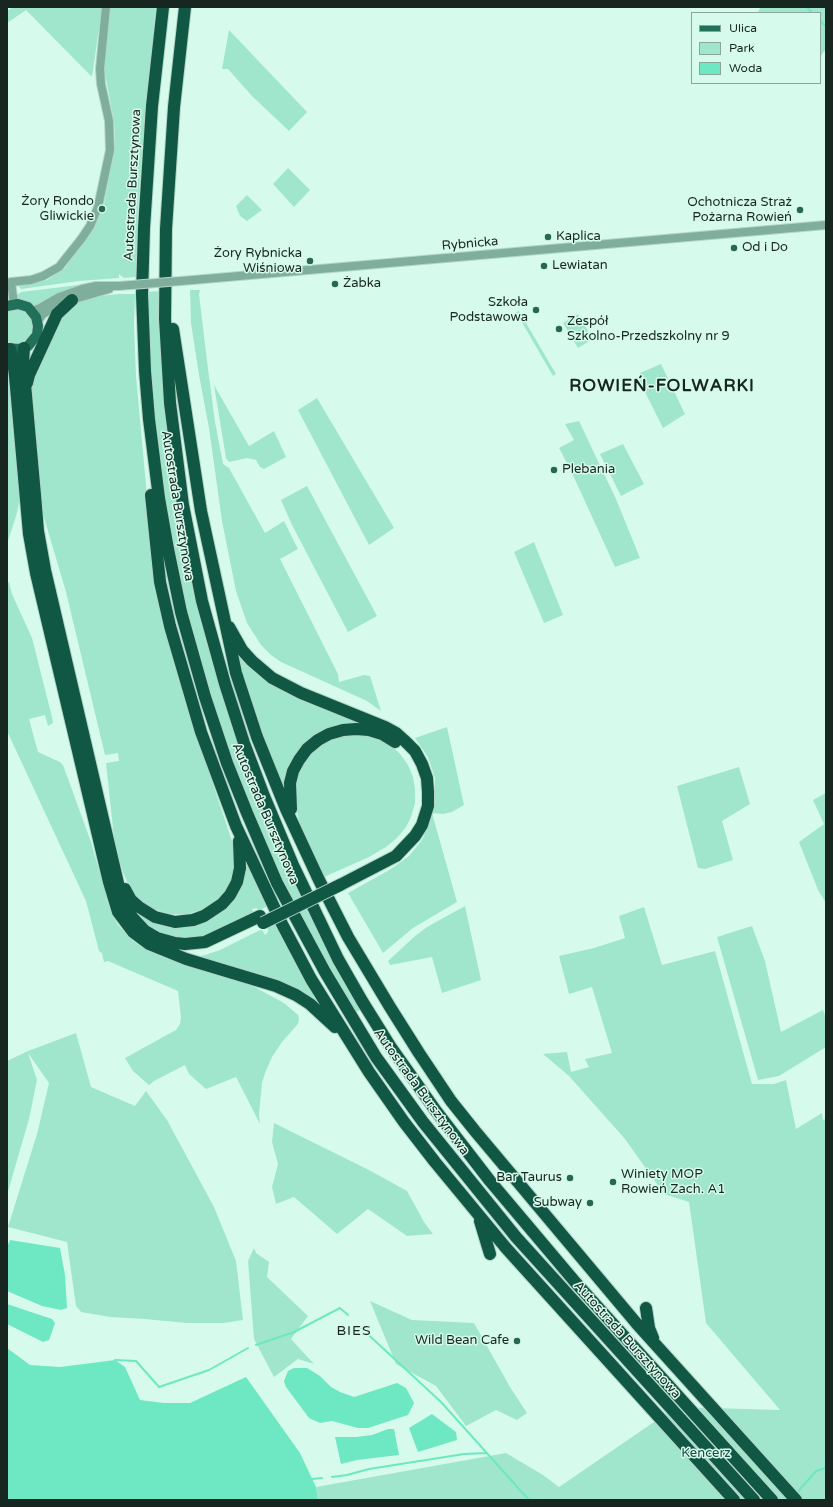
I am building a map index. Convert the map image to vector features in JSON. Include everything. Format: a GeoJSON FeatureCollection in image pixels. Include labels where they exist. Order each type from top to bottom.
{"type":"FeatureCollection","features":[{"type":"Feature","properties":{"kind":"highway","name":"Autostrada Bursztynowa"},"geometry":{"type":"LineString","coordinates":[[163,7],[151,121],[144,228],[143,306],[149,419],[159,498],[168,549],[182,612],[205,697],[227,763],[260,846],[277,883],[325,972],[376,1057],[423,1122],[470,1182],[566,1293],[754,1500]]}},
{"type":"Feature","properties":{"kind":"highway","name":"Autostrada Bursztynowa"},"geometry":{"type":"LineString","coordinates":[[185,7],[171,150],[165,272],[168,367],[176,453],[190,544],[202,601],[225,684],[244,743],[264,796],[293,865],[335,952],[362,1001],[410,1075],[490,1181],[576,1283],[772,1500]]}},
{"type":"Feature","properties":{"kind":"highway"},"geometry":{"type":"LineString","coordinates":[[165,272],[201,511],[220,607],[236,673],[257,737],[296,830],[319,880],[348,936],[390,1007],[451,1101],[579,1257],[796,1500]]}},
{"type":"Feature","properties":{"kind":"highway"},"geometry":{"type":"LineString","coordinates":[[21,386],[29,375],[57,314],[72,300]]}},
{"type":"Feature","properties":{"kind":"highway"},"geometry":{"type":"LineString","coordinates":[[9,348],[21,386],[37,524],[45,570],[118,876],[121,896],[132,917],[145,931],[165,941],[185,944],[206,942],[262,920]]}},
{"type":"Feature","properties":{"kind":"highway"},"geometry":{"type":"LineString","coordinates":[[24,348],[21,386],[29,534],[36,573],[113,899],[118,912],[133,932],[149,944],[172,952],[186,959],[276,986],[296,995],[321,1012],[350,1042]]}},
{"type":"Feature","properties":{"kind":"highway"},"geometry":{"type":"LineString","coordinates":[[7,370],[21,386]]}},
{"type":"Feature","properties":{"kind":"highway"},"geometry":{"type":"LineString","coordinates":[[149,419],[148,460],[160,582],[170,626],[192,704],[218,781],[236,826],[282,924],[312,979],[350,1042],[404,1122],[477,1214],[556,1304],[734,1500]]}},
{"type":"Feature","properties":{"kind":"highway"},"geometry":{"type":"LineString","coordinates":[[172,952],[187,952],[206,949],[219,944],[262,920],[338,882],[396,856],[416,836],[422,825],[428,806],[427,778],[415,751],[406,742],[396,733],[385,727],[301,693],[272,678],[252,661],[242,650],[232,634],[220,607]]}},
{"type":"Feature","properties":{"kind":"highway"},"geometry":{"type":"LineString","coordinates":[[296,830],[290,806],[290,783],[293,771],[299,760],[307,749],[318,740],[336,732],[356,729],[369,730],[382,734],[401,747],[415,768],[420,792],[420,805],[417,816],[410,830],[394,847],[382,856],[338,882]]}},
{"type":"Feature","properties":{"kind":"highway"},"geometry":{"type":"LineString","coordinates":[[118,876],[131,900],[143,910],[155,917],[175,922],[193,920],[204,916],[222,904],[230,895],[237,882],[240,868],[240,856],[236,826]]}},
{"type":"Feature","properties":{"kind":"highway"},"geometry":{"type":"LineString","coordinates":[[477,1214],[490,1254]]}},
{"type":"Feature","properties":{"kind":"highway"},"geometry":{"type":"LineString","coordinates":[[646,1308],[649,1328],[656,1344]]}},
{"type":"Feature","properties":{"kind":"main road"},"geometry":{"type":"LineString","coordinates":[[9,348],[24,348],[32,343],[37,335],[38,321],[32,311],[23,305],[10,305]]}},
{"type":"Feature","properties":{"kind":"street"},"geometry":{"type":"LineString","coordinates":[[10,305],[11,282],[31,280],[43,276],[59,267],[90,226],[98,207],[110,150],[109,121],[101,84],[100,68],[106,7]]}},
{"type":"Feature","properties":{"kind":"street","name":"Rybnicka"},"geometry":{"type":"LineString","coordinates":[[32,311],[59,297],[96,286],[117,286],[193,280],[826,226]]}},
{"type":"Feature","properties":{"kind":"street","name":"Rybnicka"},"geometry":{"type":"LineString","coordinates":[[38,321],[43,314],[61,303],[117,286]]}},
{"type":"Feature","properties":{"kind":"green space"},"geometry":{"type":"Polygon","coordinates":[[[13,7],[102,7],[92,77],[26,10],[7,23],[7,11],[13,7]]]}},
{"type":"Feature","properties":{"kind":"green space"},"geometry":{"type":"Polygon","coordinates":[[[109,7],[156,7],[142,152],[138,207],[136,277],[124,278],[119,274],[119,278],[79,281],[21,289],[19,287],[20,285],[47,280],[65,268],[92,230],[104,204],[115,141],[114,122],[104,68],[109,7]]]}},
{"type":"Feature","properties":{"kind":"green space"},"geometry":{"type":"Polygon","coordinates":[[[761,7],[826,7],[826,49],[821,56],[821,12],[758,12],[761,7]]]}},
{"type":"Feature","properties":{"kind":"green space"},"geometry":{"type":"Polygon","coordinates":[[[229,30],[307,112],[289,131],[252,96],[228,69],[222,69],[229,30]]]}},
{"type":"Feature","properties":{"kind":"green space"},"geometry":{"type":"Polygon","coordinates":[[[288,168],[310,190],[294,207],[273,184],[288,168]]]}},
{"type":"Feature","properties":{"kind":"green space"},"geometry":{"type":"Polygon","coordinates":[[[247,195],[262,210],[247,221],[240,216],[236,206],[247,195]]]}},
{"type":"Feature","properties":{"kind":"green space"},"geometry":{"type":"Polygon","coordinates":[[[86,284],[36,306],[19,300],[16,296],[21,292],[86,284]]]}},
{"type":"Feature","properties":{"kind":"green space"},"geometry":{"type":"Polygon","coordinates":[[[190,290],[200,290],[199,294],[215,422],[223,464],[229,468],[265,533],[284,521],[298,549],[280,559],[338,674],[339,682],[364,675],[370,676],[381,711],[367,701],[281,662],[261,645],[247,623],[236,591],[222,521],[209,428],[191,323],[190,290]]]}},
{"type":"Feature","properties":{"kind":"green space"},"geometry":{"type":"Polygon","coordinates":[[[160,291],[168,413],[223,693],[362,1009],[356,1012],[299,914],[259,832],[216,717],[189,623],[167,518],[149,353],[146,292],[160,291]]]}},
{"type":"Feature","properties":{"kind":"green space"},"geometry":{"type":"Polygon","coordinates":[[[135,294],[134,324],[136,376],[150,529],[159,604],[186,704],[234,847],[236,863],[232,882],[220,899],[205,909],[187,914],[169,914],[152,908],[151,909],[143,904],[130,889],[123,872],[115,847],[106,763],[119,761],[118,753],[105,755],[66,592],[40,504],[29,385],[60,316],[73,304],[100,296],[135,294]]]}},
{"type":"Feature","properties":{"kind":"green space"},"geometry":{"type":"Polygon","coordinates":[[[19,309],[27,314],[32,321],[33,326],[33,330],[28,338],[21,343],[16,344],[7,341],[7,311],[19,309]]]}},
{"type":"Feature","properties":{"kind":"green space"},"geometry":{"type":"Polygon","coordinates":[[[519,311],[556,374],[553,376],[516,312],[519,311]]]}},
{"type":"Feature","properties":{"kind":"green space"},"geometry":{"type":"Polygon","coordinates":[[[578,314],[593,339],[578,348],[563,323],[578,314]]]}},
{"type":"Feature","properties":{"kind":"green space"},"geometry":{"type":"Polygon","coordinates":[[[661,364],[685,414],[663,428],[640,382],[640,373],[661,364]]]}},
{"type":"Feature","properties":{"kind":"green space"},"geometry":{"type":"Polygon","coordinates":[[[7,375],[9,378],[20,497],[17,513],[7,544],[7,375]]]}},
{"type":"Feature","properties":{"kind":"green space"},"geometry":{"type":"Polygon","coordinates":[[[214,385],[249,446],[274,431],[286,457],[264,469],[260,467],[256,460],[247,458],[229,462],[226,458],[214,385]]]}},
{"type":"Feature","properties":{"kind":"green space"},"geometry":{"type":"Polygon","coordinates":[[[317,398],[394,528],[369,545],[298,410],[317,398]]]}},
{"type":"Feature","properties":{"kind":"green space"},"geometry":{"type":"Polygon","coordinates":[[[579,421],[616,499],[640,558],[615,567],[559,448],[574,440],[565,424],[579,421]]]}},
{"type":"Feature","properties":{"kind":"green space"},"geometry":{"type":"Polygon","coordinates":[[[623,444],[644,484],[621,496],[600,454],[623,444]]]}},
{"type":"Feature","properties":{"kind":"green space"},"geometry":{"type":"Polygon","coordinates":[[[307,486],[377,616],[348,632],[292,525],[281,500],[307,486]]]}},
{"type":"Feature","properties":{"kind":"green space"},"geometry":{"type":"Polygon","coordinates":[[[534,542],[563,615],[544,623],[514,552],[534,542]]]}},
{"type":"Feature","properties":{"kind":"green space"},"geometry":{"type":"Polygon","coordinates":[[[9,582],[12,594],[32,638],[52,717],[53,723],[48,726],[45,715],[29,719],[38,752],[60,762],[63,765],[91,842],[111,912],[118,925],[133,941],[145,949],[175,961],[251,985],[284,1003],[298,1015],[298,1024],[282,1042],[272,1057],[265,1073],[262,1083],[259,1114],[260,1124],[236,1077],[206,1089],[189,1074],[185,1065],[149,1085],[133,1071],[125,1058],[176,1030],[180,1024],[181,1018],[178,991],[108,961],[104,962],[102,953],[99,951],[86,901],[7,731],[7,584],[9,582]]]}},
{"type":"Feature","properties":{"kind":"green space"},"geometry":{"type":"Polygon","coordinates":[[[234,646],[241,655],[365,725],[353,723],[338,725],[325,729],[312,737],[304,744],[289,768],[284,790],[263,737],[234,646]]]}},
{"type":"Feature","properties":{"kind":"green space"},"geometry":{"type":"Polygon","coordinates":[[[447,727],[464,805],[452,812],[443,814],[432,813],[435,800],[435,778],[428,757],[415,738],[447,727]]]}},
{"type":"Feature","properties":{"kind":"green space"},"geometry":{"type":"Polygon","coordinates":[[[355,733],[369,735],[382,740],[393,747],[401,755],[408,765],[413,777],[415,803],[406,827],[397,838],[386,847],[369,857],[324,877],[300,826],[294,797],[295,782],[298,771],[306,757],[317,746],[329,739],[355,733]]]}},
{"type":"Feature","properties":{"kind":"green space"},"geometry":{"type":"Polygon","coordinates":[[[739,767],[750,804],[722,821],[733,860],[705,869],[698,868],[677,786],[739,767]]]}},
{"type":"Feature","properties":{"kind":"green space"},"geometry":{"type":"Polygon","coordinates":[[[826,793],[826,903],[818,890],[799,842],[824,824],[813,800],[826,793]]]}},
{"type":"Feature","properties":{"kind":"green space"},"geometry":{"type":"Polygon","coordinates":[[[432,813],[457,902],[413,928],[383,953],[348,893],[391,869],[409,856],[422,840],[430,822],[432,813]]]}},
{"type":"Feature","properties":{"kind":"green space"},"geometry":{"type":"Polygon","coordinates":[[[246,858],[268,906],[259,910],[256,908],[252,909],[254,913],[202,937],[193,939],[173,938],[153,930],[145,924],[133,909],[205,922],[220,913],[246,858]]]}},
{"type":"Feature","properties":{"kind":"green space"},"geometry":{"type":"Polygon","coordinates":[[[465,906],[481,980],[442,993],[432,957],[390,965],[388,961],[414,937],[427,927],[465,906]]]}},
{"type":"Feature","properties":{"kind":"green space","name":"Kencerz"},"geometry":{"type":"Polygon","coordinates":[[[644,907],[662,965],[715,951],[752,1084],[774,1084],[786,1080],[796,1129],[822,1113],[823,1120],[826,1119],[826,1500],[318,1500],[316,1487],[506,1453],[543,1475],[559,1487],[676,1407],[780,1410],[706,1323],[689,1202],[664,1194],[625,1139],[569,1076],[543,1054],[567,1052],[571,1072],[589,1067],[585,1059],[612,1053],[592,987],[569,994],[559,956],[594,948],[625,938],[619,916],[644,907]]]}},
{"type":"Feature","properties":{"kind":"green space"},"geometry":{"type":"Polygon","coordinates":[[[277,923],[321,1006],[296,989],[279,981],[195,957],[220,950],[258,931],[262,930],[265,935],[268,932],[268,927],[277,923]]]}},
{"type":"Feature","properties":{"kind":"green space"},"geometry":{"type":"Polygon","coordinates":[[[752,926],[765,961],[781,1032],[823,1010],[826,1018],[826,1047],[779,1076],[758,1080],[717,937],[752,926]]]}},
{"type":"Feature","properties":{"kind":"green space"},"geometry":{"type":"Polygon","coordinates":[[[76,1033],[91,1087],[135,1106],[146,1091],[167,1120],[214,1207],[236,1261],[243,1320],[224,1323],[187,1323],[110,1317],[81,1312],[76,1306],[67,1242],[8,1227],[37,1134],[49,1083],[28,1053],[37,1080],[29,1119],[7,1195],[7,1061],[28,1051],[76,1033]]]}},
{"type":"Feature","properties":{"kind":"green space"},"geometry":{"type":"Polygon","coordinates":[[[274,1123],[369,1170],[407,1191],[424,1222],[433,1234],[407,1236],[368,1209],[337,1234],[294,1197],[276,1204],[272,1187],[278,1164],[272,1142],[274,1123]]]}},
{"type":"Feature","properties":{"kind":"green space"},"geometry":{"type":"Polygon","coordinates":[[[254,1248],[256,1253],[269,1262],[267,1277],[308,1316],[291,1339],[314,1364],[298,1359],[274,1377],[254,1339],[248,1261],[254,1248]]]}},
{"type":"Feature","properties":{"kind":"green space"},"geometry":{"type":"Polygon","coordinates":[[[370,1301],[412,1320],[474,1323],[510,1387],[527,1413],[517,1420],[496,1410],[466,1426],[436,1386],[396,1364],[370,1301]]]}},
{"type":"Feature","properties":{"kind":"water"},"geometry":{"type":"Polygon","coordinates":[[[10,1240],[60,1248],[65,1275],[67,1308],[61,1310],[42,1306],[7,1291],[7,1247],[10,1240]]]}},
{"type":"Feature","properties":{"kind":"water"},"geometry":{"type":"Polygon","coordinates":[[[7,1304],[52,1319],[55,1323],[49,1340],[43,1342],[7,1324],[7,1304]]]}},
{"type":"Feature","properties":{"kind":"water"},"geometry":{"type":"Polygon","coordinates":[[[7,1348],[30,1365],[60,1367],[115,1360],[125,1367],[140,1400],[164,1403],[190,1403],[246,1377],[300,1453],[316,1487],[318,1500],[7,1500],[7,1348]]]}},
{"type":"Feature","properties":{"kind":"water"},"geometry":{"type":"Polygon","coordinates":[[[294,1368],[307,1368],[320,1376],[331,1387],[354,1397],[397,1383],[406,1388],[414,1403],[408,1415],[368,1428],[358,1428],[332,1421],[320,1423],[309,1418],[286,1387],[284,1381],[288,1371],[294,1368]]]}},
{"type":"Feature","properties":{"kind":"water"},"geometry":{"type":"Polygon","coordinates":[[[432,1414],[456,1432],[457,1440],[418,1452],[409,1428],[432,1414]]]}},
{"type":"Feature","properties":{"kind":"water"},"geometry":{"type":"Polygon","coordinates":[[[388,1429],[394,1429],[399,1455],[357,1460],[341,1464],[335,1437],[372,1435],[388,1429]]]}},
{"type":"Feature","properties":{"kind":"waterway"},"geometry":{"type":"LineString","coordinates":[[807,7],[811,12]]}},
{"type":"Feature","properties":{"kind":"waterway"},"geometry":{"type":"LineString","coordinates":[[821,22],[826,26]]}},
{"type":"Feature","properties":{"kind":"waterway"},"geometry":{"type":"LineString","coordinates":[[256,1345],[294,1332],[340,1308],[348,1315]]}},
{"type":"Feature","properties":{"kind":"waterway"},"geometry":{"type":"LineString","coordinates":[[360,1327],[441,1402],[529,1500]]}},
{"type":"Feature","properties":{"kind":"waterway"},"geometry":{"type":"LineString","coordinates":[[115,1360],[136,1361],[159,1387],[209,1370],[248,1348]]}},
{"type":"Feature","properties":{"kind":"waterway"},"geometry":{"type":"LineString","coordinates":[[332,1477],[347,1475],[369,1469],[464,1454],[487,1453]]}},
{"type":"Feature","properties":{"kind":"waterway"},"geometry":{"type":"LineString","coordinates":[[796,1494],[816,1471],[826,1468]]}},
{"type":"Feature","properties":{"kind":"waterway"},"geometry":{"type":"LineString","coordinates":[[312,1479],[322,1478]]}},
{"type":"Feature","properties":{"kind":"place","name":"Żory Rondo Gliwickie"},"geometry":{"type":"Point","coordinates":[102,209]}},
{"type":"Feature","properties":{"kind":"place","name":"Ochotnicza Straż Pożarna Rowień"},"geometry":{"type":"Point","coordinates":[800,210]}},
{"type":"Feature","properties":{"kind":"place","name":"Kaplica"},"geometry":{"type":"Point","coordinates":[548,237]}},
{"type":"Feature","properties":{"kind":"place","name":"Od i Do"},"geometry":{"type":"Point","coordinates":[734,248]}},
{"type":"Feature","properties":{"kind":"place","name":"Żory Rybnicka Wiśniowa"},"geometry":{"type":"Point","coordinates":[310,261]}},
{"type":"Feature","properties":{"kind":"place","name":"Lewiatan"},"geometry":{"type":"Point","coordinates":[544,266]}},
{"type":"Feature","properties":{"kind":"place","name":"Żabka"},"geometry":{"type":"Point","coordinates":[335,284]}},
{"type":"Feature","properties":{"kind":"place","name":"Szkoła Podstawowa"},"geometry":{"type":"Point","coordinates":[536,310]}},
{"type":"Feature","properties":{"kind":"place","name":"Zespół Szkolno-Przedszkolny nr 9"},"geometry":{"type":"Point","coordinates":[559,329]}},
{"type":"Feature","properties":{"kind":"place","name":"Plebania"},"geometry":{"type":"Point","coordinates":[554,470]}},
{"type":"Feature","properties":{"kind":"place","name":"Bar Taurus"},"geometry":{"type":"Point","coordinates":[570,1178]}},
{"type":"Feature","properties":{"kind":"place","name":"Winiety MOP Rowień Zach. A1"},"geometry":{"type":"Point","coordinates":[613,1182]}},
{"type":"Feature","properties":{"kind":"place","name":"Subway"},"geometry":{"type":"Point","coordinates":[590,1203]}},
{"type":"Feature","properties":{"kind":"place","name":"Wild Bean Cafe"},"geometry":{"type":"Point","coordinates":[517,1341]}},
{"type":"Feature","properties":{"kind":"district","name":"ROWIEŃ-FOLWARKI"},"geometry":{"type":"Point","coordinates":[662,387]}},
{"type":"Feature","properties":{"kind":"district","name":"BIES"},"geometry":{"type":"Point","coordinates":[354,1331]}}]}
